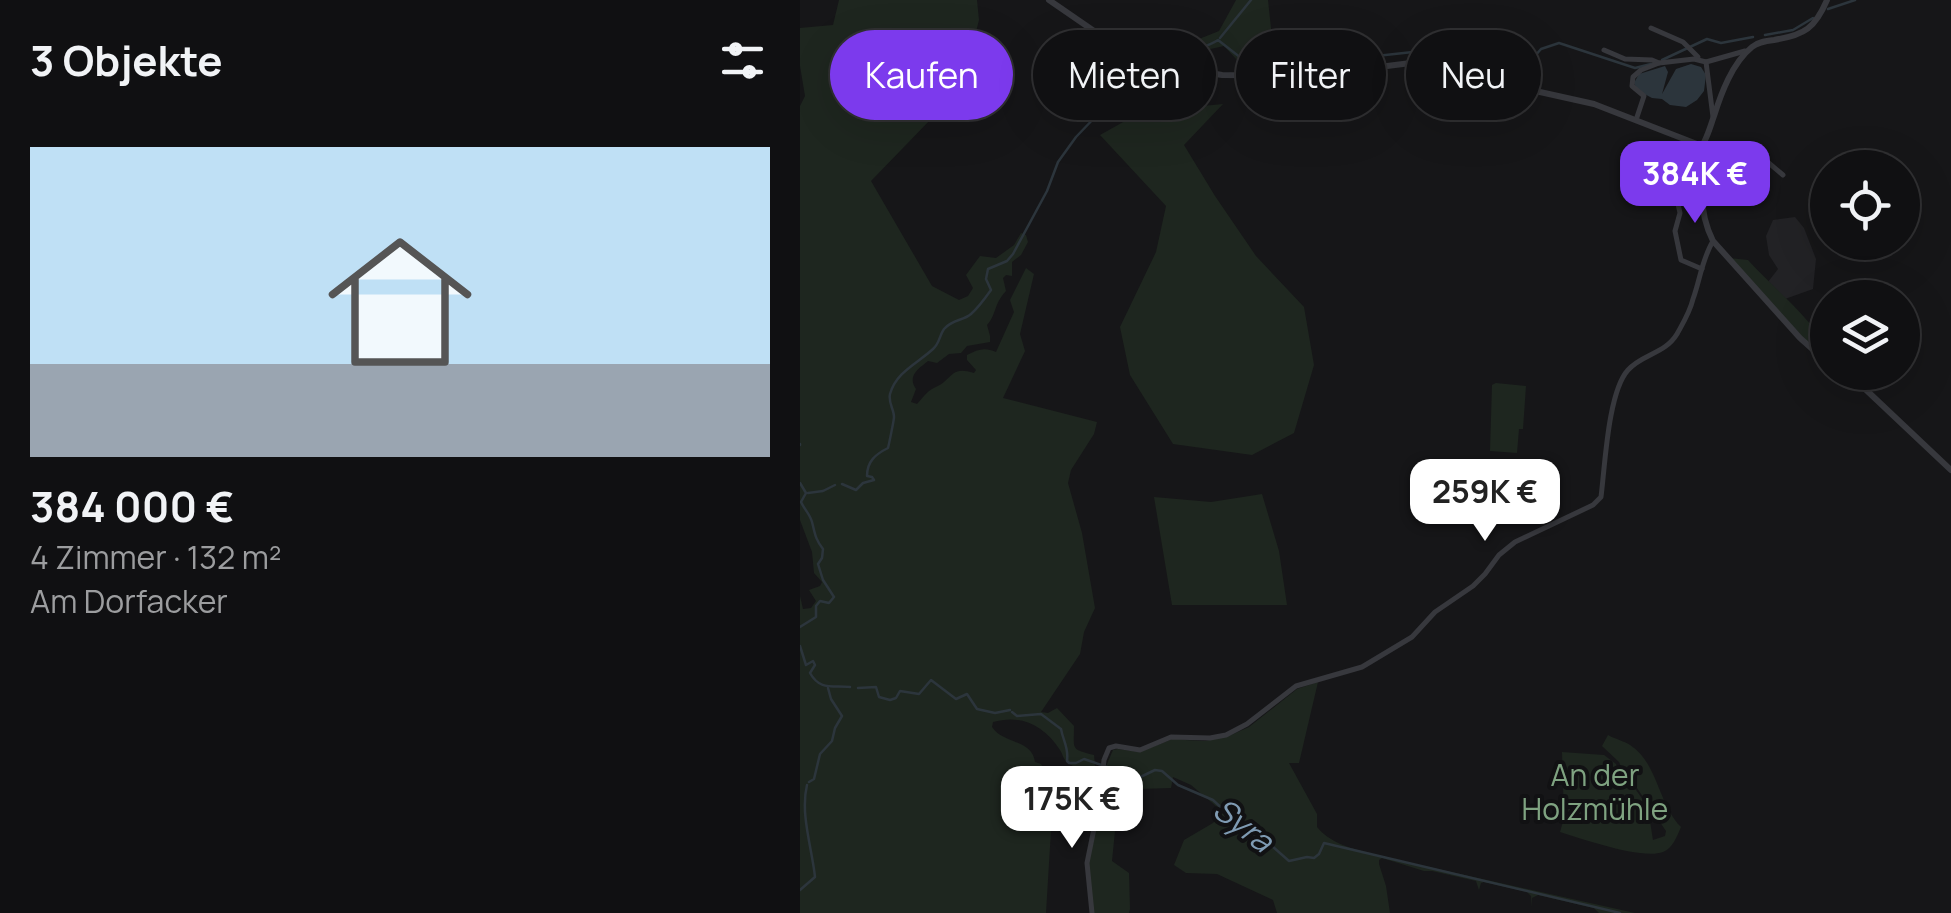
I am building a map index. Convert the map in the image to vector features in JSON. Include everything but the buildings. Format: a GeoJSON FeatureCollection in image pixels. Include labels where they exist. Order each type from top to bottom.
{"type":"FeatureCollection","features":[{"type":"Feature","properties":{"kind":"street"},"geometry":{"type":"LineString","coordinates":[[1049,0],[1131,51],[1193,70],[1222,75],[1307,76],[1419,62],[1442,64],[1594,104],[1702,146],[1703,206],[1713,241],[1810,348]]}},
{"type":"Feature","properties":{"kind":"street"},"geometry":{"type":"LineString","coordinates":[[1636,120],[1644,96],[1632,86],[1633,76],[1641,70],[1660,63],[1704,61],[1748,50],[1762,41],[1790,37],[1820,18],[1827,0]]}},
{"type":"Feature","properties":{"kind":"street"},"geometry":{"type":"LineString","coordinates":[[1651,28],[1683,42],[1704,61],[1713,117]]}},
{"type":"Feature","properties":{"kind":"street"},"geometry":{"type":"LineString","coordinates":[[1604,50],[1625,59],[1660,63]]}},
{"type":"Feature","properties":{"kind":"street"},"geometry":{"type":"LineString","coordinates":[[1702,146],[1734,70],[1748,50]]}},
{"type":"Feature","properties":{"kind":"street"},"geometry":{"type":"LineString","coordinates":[[1704,164],[1737,149],[1757,153],[1783,175]]}},
{"type":"Feature","properties":{"kind":"street"},"geometry":{"type":"LineString","coordinates":[[1676,195],[1680,213],[1675,231],[1681,260],[1702,270]]}},
{"type":"Feature","properties":{"kind":"street"},"geometry":{"type":"LineString","coordinates":[[1092,913],[1087,863],[1109,748],[1140,750],[1171,737],[1226,735],[1247,724],[1296,686],[1362,668],[1412,637],[1435,612],[1473,586],[1515,542],[1593,505],[1600,497],[1622,378],[1631,366],[1657,354],[1674,340],[1692,304],[1713,241]]}},
{"type":"Feature","properties":{"kind":"street"},"geometry":{"type":"LineString","coordinates":[[1866,390],[1951,470]]}},
{"type":"Feature","properties":{"kind":"shaded area"},"geometry":{"type":"Polygon","coordinates":[[[1691,64],[1701,67],[1706,75],[1704,91],[1686,107],[1652,98],[1637,90],[1634,83],[1639,74],[1665,66],[1668,72],[1662,94],[1676,69],[1691,64]]]}},
{"type":"Feature","properties":{"kind":"shaded area"},"geometry":{"type":"Polygon","coordinates":[[[1795,217],[1810,244],[1810,260],[1816,260],[1810,290],[1785,299],[1768,282],[1778,269],[1769,255],[1766,236],[1773,220],[1795,217]]]}},
{"type":"Feature","properties":{"kind":"green space"},"geometry":{"type":"Polygon","coordinates":[[[839,0],[977,0],[976,30],[830,30],[830,120],[930,120],[871,181],[932,286],[959,300],[968,296],[973,288],[966,275],[980,256],[996,258],[1014,245],[1021,233],[1028,242],[1012,262],[1012,276],[1003,278],[1006,291],[987,325],[990,342],[967,346],[961,353],[949,354],[937,363],[928,361],[913,377],[916,389],[911,402],[917,404],[957,372],[974,373],[967,355],[982,349],[996,352],[1014,312],[1010,300],[1026,268],[1034,274],[1020,334],[1025,351],[1003,398],[1097,422],[1068,483],[1082,533],[1095,608],[1084,632],[1080,654],[1041,712],[1057,708],[1074,726],[1075,747],[1094,755],[1095,766],[1091,769],[1070,765],[1047,734],[1031,724],[1013,719],[993,722],[992,727],[1029,749],[1049,776],[1053,797],[1046,913],[800,913],[800,596],[803,609],[811,608],[816,601],[809,590],[822,582],[814,573],[812,552],[800,520],[800,106],[805,96],[800,28],[833,25],[839,0]]]}},
{"type":"Feature","properties":{"kind":"green space"},"geometry":{"type":"Polygon","coordinates":[[[1236,0],[1268,0],[1271,30],[1236,30],[1236,59],[1224,46],[1216,48],[1219,31],[1236,0]]]}},
{"type":"Feature","properties":{"kind":"green space"},"geometry":{"type":"Polygon","coordinates":[[[1127,120],[1208,120],[1184,145],[1256,256],[1304,307],[1314,365],[1294,433],[1252,455],[1173,444],[1130,375],[1120,327],[1156,252],[1166,206],[1100,135],[1127,120]]]}},
{"type":"Feature","properties":{"kind":"green space"},"geometry":{"type":"Polygon","coordinates":[[[1729,258],[1748,260],[1794,306],[1810,325],[1810,345],[1729,258]]]}},
{"type":"Feature","properties":{"kind":"green space"},"geometry":{"type":"Polygon","coordinates":[[[1492,385],[1526,386],[1517,453],[1490,451],[1492,385]]]}},
{"type":"Feature","properties":{"kind":"green space"},"geometry":{"type":"Polygon","coordinates":[[[1262,494],[1279,551],[1287,605],[1172,605],[1154,497],[1211,502],[1262,494]]]}},
{"type":"Feature","properties":{"kind":"green space"},"geometry":{"type":"Polygon","coordinates":[[[1318,682],[1299,763],[1289,763],[1317,814],[1317,827],[1330,839],[1380,856],[1635,913],[1599,913],[1594,908],[1538,895],[1532,898],[1532,907],[1527,892],[1484,882],[1479,890],[1476,881],[1382,858],[1379,864],[1390,913],[1277,913],[1273,900],[1217,874],[1186,873],[1174,865],[1184,840],[1213,823],[1223,812],[1191,785],[1173,777],[1171,788],[1139,789],[1140,807],[1118,810],[1111,819],[1115,831],[1112,861],[1129,873],[1129,913],[1092,913],[1087,863],[1113,750],[1140,752],[1175,738],[1205,741],[1231,735],[1249,727],[1297,689],[1318,682]]]}},
{"type":"Feature","properties":{"kind":"green space","name":"An der Holzmühle"},"geometry":{"type":"Polygon","coordinates":[[[1608,735],[1628,744],[1647,762],[1667,807],[1681,827],[1672,845],[1663,852],[1627,851],[1560,832],[1564,818],[1562,752],[1604,755],[1616,764],[1643,800],[1653,840],[1665,836],[1666,831],[1619,762],[1602,746],[1608,735]]]}},
{"type":"Feature","properties":{"kind":"waterway"},"geometry":{"type":"LineString","coordinates":[[1220,38],[1251,0]]}},
{"type":"Feature","properties":{"kind":"waterway"},"geometry":{"type":"LineString","coordinates":[[1828,9],[1855,0]]}},
{"type":"Feature","properties":{"kind":"waterway"},"geometry":{"type":"LineString","coordinates":[[1765,35],[1793,30],[1813,18]]}},
{"type":"Feature","properties":{"kind":"waterway"},"geometry":{"type":"LineString","coordinates":[[1662,60],[1707,39],[1721,43],[1753,37]]}},
{"type":"Feature","properties":{"kind":"waterway"},"geometry":{"type":"LineString","coordinates":[[1216,41],[1266,72],[1323,64],[1338,68],[1351,65],[1358,58],[1430,47],[1513,68],[1528,64],[1541,49],[1559,43],[1635,68],[1651,64]]}},
{"type":"Feature","properties":{"kind":"waterway"},"geometry":{"type":"LineString","coordinates":[[842,484],[856,490],[874,480],[867,476],[867,471],[873,459],[888,448],[894,417],[890,397],[893,386],[935,347],[944,329],[971,314],[987,296],[991,290],[986,279],[988,269],[1013,254],[1058,162],[1092,120]]}},
{"type":"Feature","properties":{"kind":"waterway","name":"Syra"},"geometry":{"type":"LineString","coordinates":[[800,483],[806,493],[801,502],[823,549],[818,564],[834,597],[829,603],[820,601],[816,617],[800,627]]}},
{"type":"Feature","properties":{"kind":"waterway"},"geometry":{"type":"LineString","coordinates":[[808,493],[835,485]]}},
{"type":"Feature","properties":{"kind":"waterway","name":"Syra"},"geometry":{"type":"LineString","coordinates":[[800,646],[806,665],[813,661],[810,673],[818,682],[850,687]]}},
{"type":"Feature","properties":{"kind":"waterway","name":"Syra"},"geometry":{"type":"LineString","coordinates":[[858,688],[876,687],[879,697],[890,700],[900,691],[919,694],[931,680],[956,699],[967,694],[977,709],[995,713],[1010,710]]}},
{"type":"Feature","properties":{"kind":"waterway"},"geometry":{"type":"LineString","coordinates":[[809,782],[814,779],[820,754],[832,741],[842,716],[828,688]]}},
{"type":"Feature","properties":{"kind":"waterway","name":"Syra"},"geometry":{"type":"LineString","coordinates":[[1012,712],[1017,716],[1041,714],[1061,729],[1069,763],[1084,759],[1132,781],[1155,770],[1162,771],[1178,785],[1213,800],[1245,830],[1289,861],[1314,858],[1324,843],[1620,913]]}},
{"type":"Feature","properties":{"kind":"waterway"},"geometry":{"type":"LineString","coordinates":[[800,890],[815,877],[806,819],[807,785]]}}]}
